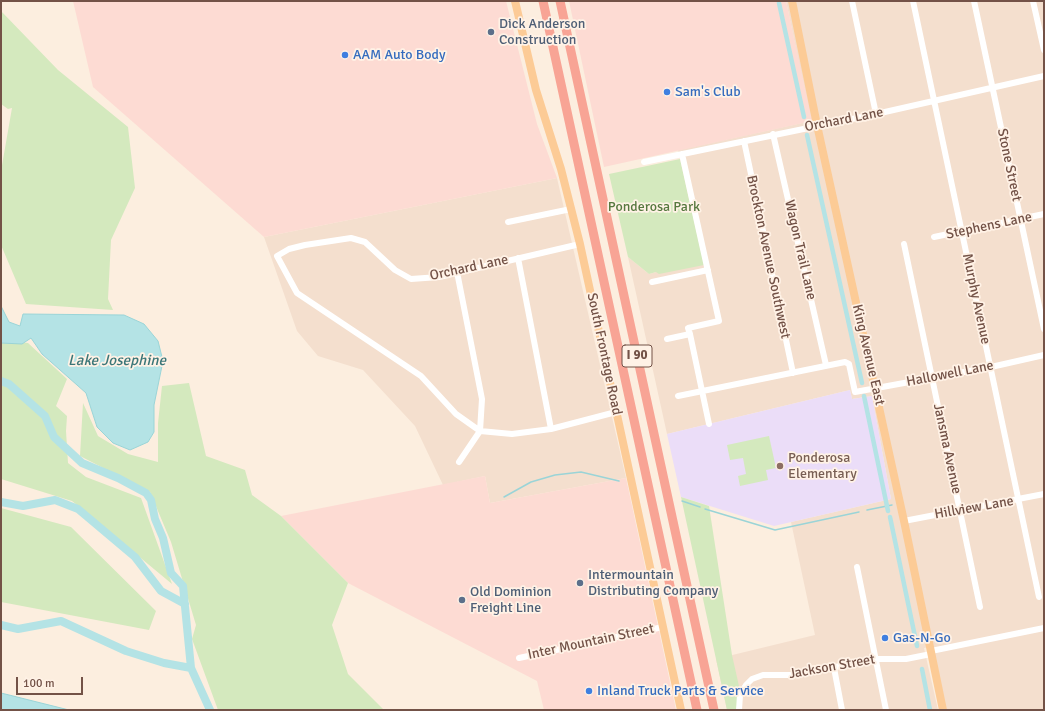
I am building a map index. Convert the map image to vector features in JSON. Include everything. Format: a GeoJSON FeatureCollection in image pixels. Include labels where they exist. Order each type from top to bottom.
{"type":"FeatureCollection","features":[{"type":"Feature","properties":{"kind":"highway","name":"I 90"},"geometry":{"type":"LineString","coordinates":[[543,1],[697,710]]}},
{"type":"Feature","properties":{"kind":"highway","name":"I 90"},"geometry":{"type":"LineString","coordinates":[[560,1],[714,710]]}},
{"type":"Feature","properties":{"kind":"main road","name":"South Frontage Road"},"geometry":{"type":"LineString","coordinates":[[515,1],[536,90],[580,244],[681,710]]}},
{"type":"Feature","properties":{"kind":"main road","name":"King Avenue East"},"geometry":{"type":"LineString","coordinates":[[792,1],[817,125],[904,521],[943,710]]}},
{"type":"Feature","properties":{"kind":"street"},"geometry":{"type":"LineString","coordinates":[[852,1],[876,114]]}},
{"type":"Feature","properties":{"kind":"street","name":"Murphy Avenue"},"geometry":{"type":"LineString","coordinates":[[913,1],[1039,597]]}},
{"type":"Feature","properties":{"kind":"street","name":"Stone Street"},"geometry":{"type":"LineString","coordinates":[[974,1],[1044,329]]}},
{"type":"Feature","properties":{"kind":"street"},"geometry":{"type":"LineString","coordinates":[[1033,1],[1044,50]]}},
{"type":"Feature","properties":{"kind":"street","name":"Orchard Lane"},"geometry":{"type":"LineString","coordinates":[[644,162],[876,114],[1044,76]]}},
{"type":"Feature","properties":{"kind":"street","name":"Wagon Trail Lane"},"geometry":{"type":"LineString","coordinates":[[774,134],[826,365]]}},
{"type":"Feature","properties":{"kind":"street","name":"Brockton Avenue Southwest"},"geometry":{"type":"LineString","coordinates":[[744,141],[793,373]]}},
{"type":"Feature","properties":{"kind":"street"},"geometry":{"type":"LineString","coordinates":[[682,154],[719,321],[688,328],[709,424]]}},
{"type":"Feature","properties":{"kind":"street"},"geometry":{"type":"LineString","coordinates":[[508,222],[571,209]]}},
{"type":"Feature","properties":{"kind":"street","name":"Stephens Lane"},"geometry":{"type":"LineString","coordinates":[[934,238],[1044,214]]}},
{"type":"Feature","properties":{"kind":"street","name":"Orchard Lane"},"geometry":{"type":"LineString","coordinates":[[480,430],[456,414],[421,376],[297,293],[277,256],[289,249],[305,245],[350,238],[365,242],[395,270],[411,279],[439,277],[580,244]]}},
{"type":"Feature","properties":{"kind":"street","name":"Jansma Avenue"},"geometry":{"type":"LineString","coordinates":[[904,244],[980,607]]}},
{"type":"Feature","properties":{"kind":"street"},"geometry":{"type":"LineString","coordinates":[[518,258],[551,429]]}},
{"type":"Feature","properties":{"kind":"street"},"geometry":{"type":"LineString","coordinates":[[652,282],[708,270]]}},
{"type":"Feature","properties":{"kind":"street"},"geometry":{"type":"LineString","coordinates":[[457,272],[482,399],[480,430],[459,462]]}},
{"type":"Feature","properties":{"kind":"street"},"geometry":{"type":"LineString","coordinates":[[667,339],[690,334]]}},
{"type":"Feature","properties":{"kind":"street","name":"Hallowell Lane"},"geometry":{"type":"LineString","coordinates":[[826,365],[845,362],[849,364],[855,392],[991,367],[1044,355]]}},
{"type":"Feature","properties":{"kind":"street"},"geometry":{"type":"LineString","coordinates":[[678,396],[826,365]]}},
{"type":"Feature","properties":{"kind":"street"},"geometry":{"type":"LineString","coordinates":[[480,430],[512,434],[551,429],[616,412]]}},
{"type":"Feature","properties":{"kind":"street","name":"Hillview Lane"},"geometry":{"type":"LineString","coordinates":[[904,521],[1044,494]]}},
{"type":"Feature","properties":{"kind":"street"},"geometry":{"type":"LineString","coordinates":[[857,567],[886,710]]}},
{"type":"Feature","properties":{"kind":"street","name":"Inter Mountain Street"},"geometry":{"type":"LineString","coordinates":[[519,658],[663,627]]}},
{"type":"Feature","properties":{"kind":"street","name":"Jackson Street"},"geometry":{"type":"LineString","coordinates":[[739,710],[740,695],[746,685],[752,679],[763,675],[785,676],[834,668],[875,659],[906,660],[931,652],[1044,628]]}},
{"type":"Feature","properties":{"kind":"street"},"geometry":{"type":"LineString","coordinates":[[834,668],[842,710]]}},
{"type":"Feature","properties":{"kind":"shaded area"},"geometry":{"type":"Polygon","coordinates":[[[73,1],[506,1],[537,124],[557,178],[264,237],[93,87],[73,1]]]}},
{"type":"Feature","properties":{"kind":"shaded area"},"geometry":{"type":"Polygon","coordinates":[[[569,1],[786,1],[812,121],[604,167],[569,1]]]}},
{"type":"Feature","properties":{"kind":"shaded area"},"geometry":{"type":"Polygon","coordinates":[[[786,1],[1044,1],[1044,710],[946,710],[933,646],[924,648],[938,710],[727,710],[716,659],[815,635],[791,522],[891,499],[872,396],[852,399],[850,390],[667,434],[628,257],[649,274],[656,272],[680,159],[678,150],[811,121],[786,1]]]}},
{"type":"Feature","properties":{"kind":"shaded area"},"geometry":{"type":"Polygon","coordinates":[[[557,178],[626,478],[490,503],[485,476],[443,485],[415,426],[363,370],[318,356],[297,331],[264,237],[557,178]]]}},
{"type":"Feature","properties":{"kind":"shaded area","name":"Ponderosa Elementary"},"geometry":{"type":"Polygon","coordinates":[[[850,390],[852,399],[872,396],[891,499],[774,526],[681,497],[667,434],[850,390]]]}},
{"type":"Feature","properties":{"kind":"shaded area"},"geometry":{"type":"Polygon","coordinates":[[[485,476],[490,503],[626,478],[676,710],[544,710],[537,681],[348,583],[281,516],[485,476]]]}},
{"type":"Feature","properties":{"kind":"green space"},"geometry":{"type":"Polygon","coordinates":[[[1,11],[58,70],[128,127],[135,188],[111,240],[108,299],[113,310],[26,304],[1,245],[1,171],[12,108],[8,109],[1,104],[1,11]]]}},
{"type":"Feature","properties":{"kind":"green space","name":"Ponderosa Park"},"geometry":{"type":"Polygon","coordinates":[[[680,159],[704,265],[659,274],[656,272],[649,274],[628,257],[609,174],[680,159]]]}},
{"type":"Feature","properties":{"kind":"green space"},"geometry":{"type":"Polygon","coordinates":[[[1,340],[28,343],[67,379],[56,406],[67,416],[66,431],[68,463],[86,477],[141,498],[172,584],[72,501],[1,479],[1,340]]]}},
{"type":"Feature","properties":{"kind":"green space"},"geometry":{"type":"Polygon","coordinates":[[[189,383],[206,456],[245,470],[252,495],[281,516],[348,583],[332,625],[348,674],[384,710],[218,710],[192,639],[196,625],[171,542],[150,492],[80,456],[83,403],[98,436],[128,454],[158,462],[158,423],[162,386],[189,383]]]}},
{"type":"Feature","properties":{"kind":"green space"},"geometry":{"type":"Polygon","coordinates":[[[769,436],[776,468],[766,470],[768,480],[740,486],[738,476],[746,474],[743,458],[730,460],[727,445],[769,436]]]}},
{"type":"Feature","properties":{"kind":"green space"},"geometry":{"type":"Polygon","coordinates":[[[681,497],[709,506],[732,655],[739,686],[739,710],[727,710],[681,497]]]}},
{"type":"Feature","properties":{"kind":"green space"},"geometry":{"type":"Polygon","coordinates":[[[1,508],[71,527],[156,611],[149,630],[1,602],[1,508]]]}},
{"type":"Feature","properties":{"kind":"water","name":"Lake Josephine"},"geometry":{"type":"Polygon","coordinates":[[[1,306],[9,322],[20,326],[23,314],[124,315],[144,324],[158,341],[163,361],[154,405],[154,432],[148,442],[130,450],[113,443],[97,427],[86,393],[42,354],[31,338],[22,344],[1,343],[1,306]]]}},
{"type":"Feature","properties":{"kind":"water"},"geometry":{"type":"Polygon","coordinates":[[[1,693],[69,710],[1,710],[1,693]]]}},
{"type":"Feature","properties":{"kind":"waterway"},"geometry":{"type":"LineString","coordinates":[[779,3],[804,117]]}},
{"type":"Feature","properties":{"kind":"waterway"},"geometry":{"type":"LineString","coordinates":[[807,135],[862,383]]}},
{"type":"Feature","properties":{"kind":"waterway"},"geometry":{"type":"LineString","coordinates":[[1,381],[9,384],[45,416],[54,437],[82,463],[118,478],[146,493],[151,500],[155,519],[163,538],[171,573],[183,586],[191,668],[210,710]]}},
{"type":"Feature","properties":{"kind":"waterway"},"geometry":{"type":"LineString","coordinates":[[864,396],[888,511]]}},
{"type":"Feature","properties":{"kind":"waterway"},"geometry":{"type":"LineString","coordinates":[[504,497],[531,482],[555,475],[581,472],[619,481]]}},
{"type":"Feature","properties":{"kind":"waterway"},"geometry":{"type":"LineString","coordinates":[[1,502],[23,506],[55,500],[78,509],[135,557],[161,591],[185,604]]}},
{"type":"Feature","properties":{"kind":"waterway"},"geometry":{"type":"LineString","coordinates":[[682,501],[700,507]]}},
{"type":"Feature","properties":{"kind":"waterway"},"geometry":{"type":"LineString","coordinates":[[867,510],[892,505]]}},
{"type":"Feature","properties":{"kind":"waterway"},"geometry":{"type":"LineString","coordinates":[[705,509],[775,530],[859,512]]}},
{"type":"Feature","properties":{"kind":"waterway"},"geometry":{"type":"LineString","coordinates":[[890,517],[917,646]]}},
{"type":"Feature","properties":{"kind":"waterway"},"geometry":{"type":"LineString","coordinates":[[1,625],[18,629],[61,621],[126,651],[164,663],[191,668]]}},
{"type":"Feature","properties":{"kind":"waterway"},"geometry":{"type":"LineString","coordinates":[[922,669],[930,710]]}},
{"type":"Feature","properties":{"kind":"place","name":"Dick Anderson Construction"},"geometry":{"type":"Point","coordinates":[491,32]}},
{"type":"Feature","properties":{"kind":"place","name":"AAM Auto Body"},"geometry":{"type":"Point","coordinates":[345,55]}},
{"type":"Feature","properties":{"kind":"place","name":"Sam's Club"},"geometry":{"type":"Point","coordinates":[667,92]}},
{"type":"Feature","properties":{"kind":"place","name":"Ponderosa Elementary"},"geometry":{"type":"Point","coordinates":[780,466]}},
{"type":"Feature","properties":{"kind":"place","name":"Intermountain Distributing Company"},"geometry":{"type":"Point","coordinates":[580,583]}},
{"type":"Feature","properties":{"kind":"place","name":"Old Dominion Freight Line"},"geometry":{"type":"Point","coordinates":[462,600]}},
{"type":"Feature","properties":{"kind":"place","name":"Gas-N-Go"},"geometry":{"type":"Point","coordinates":[885,638]}},
{"type":"Feature","properties":{"kind":"place","name":"Inland Truck Parts & Service"},"geometry":{"type":"Point","coordinates":[589,691]}}]}
